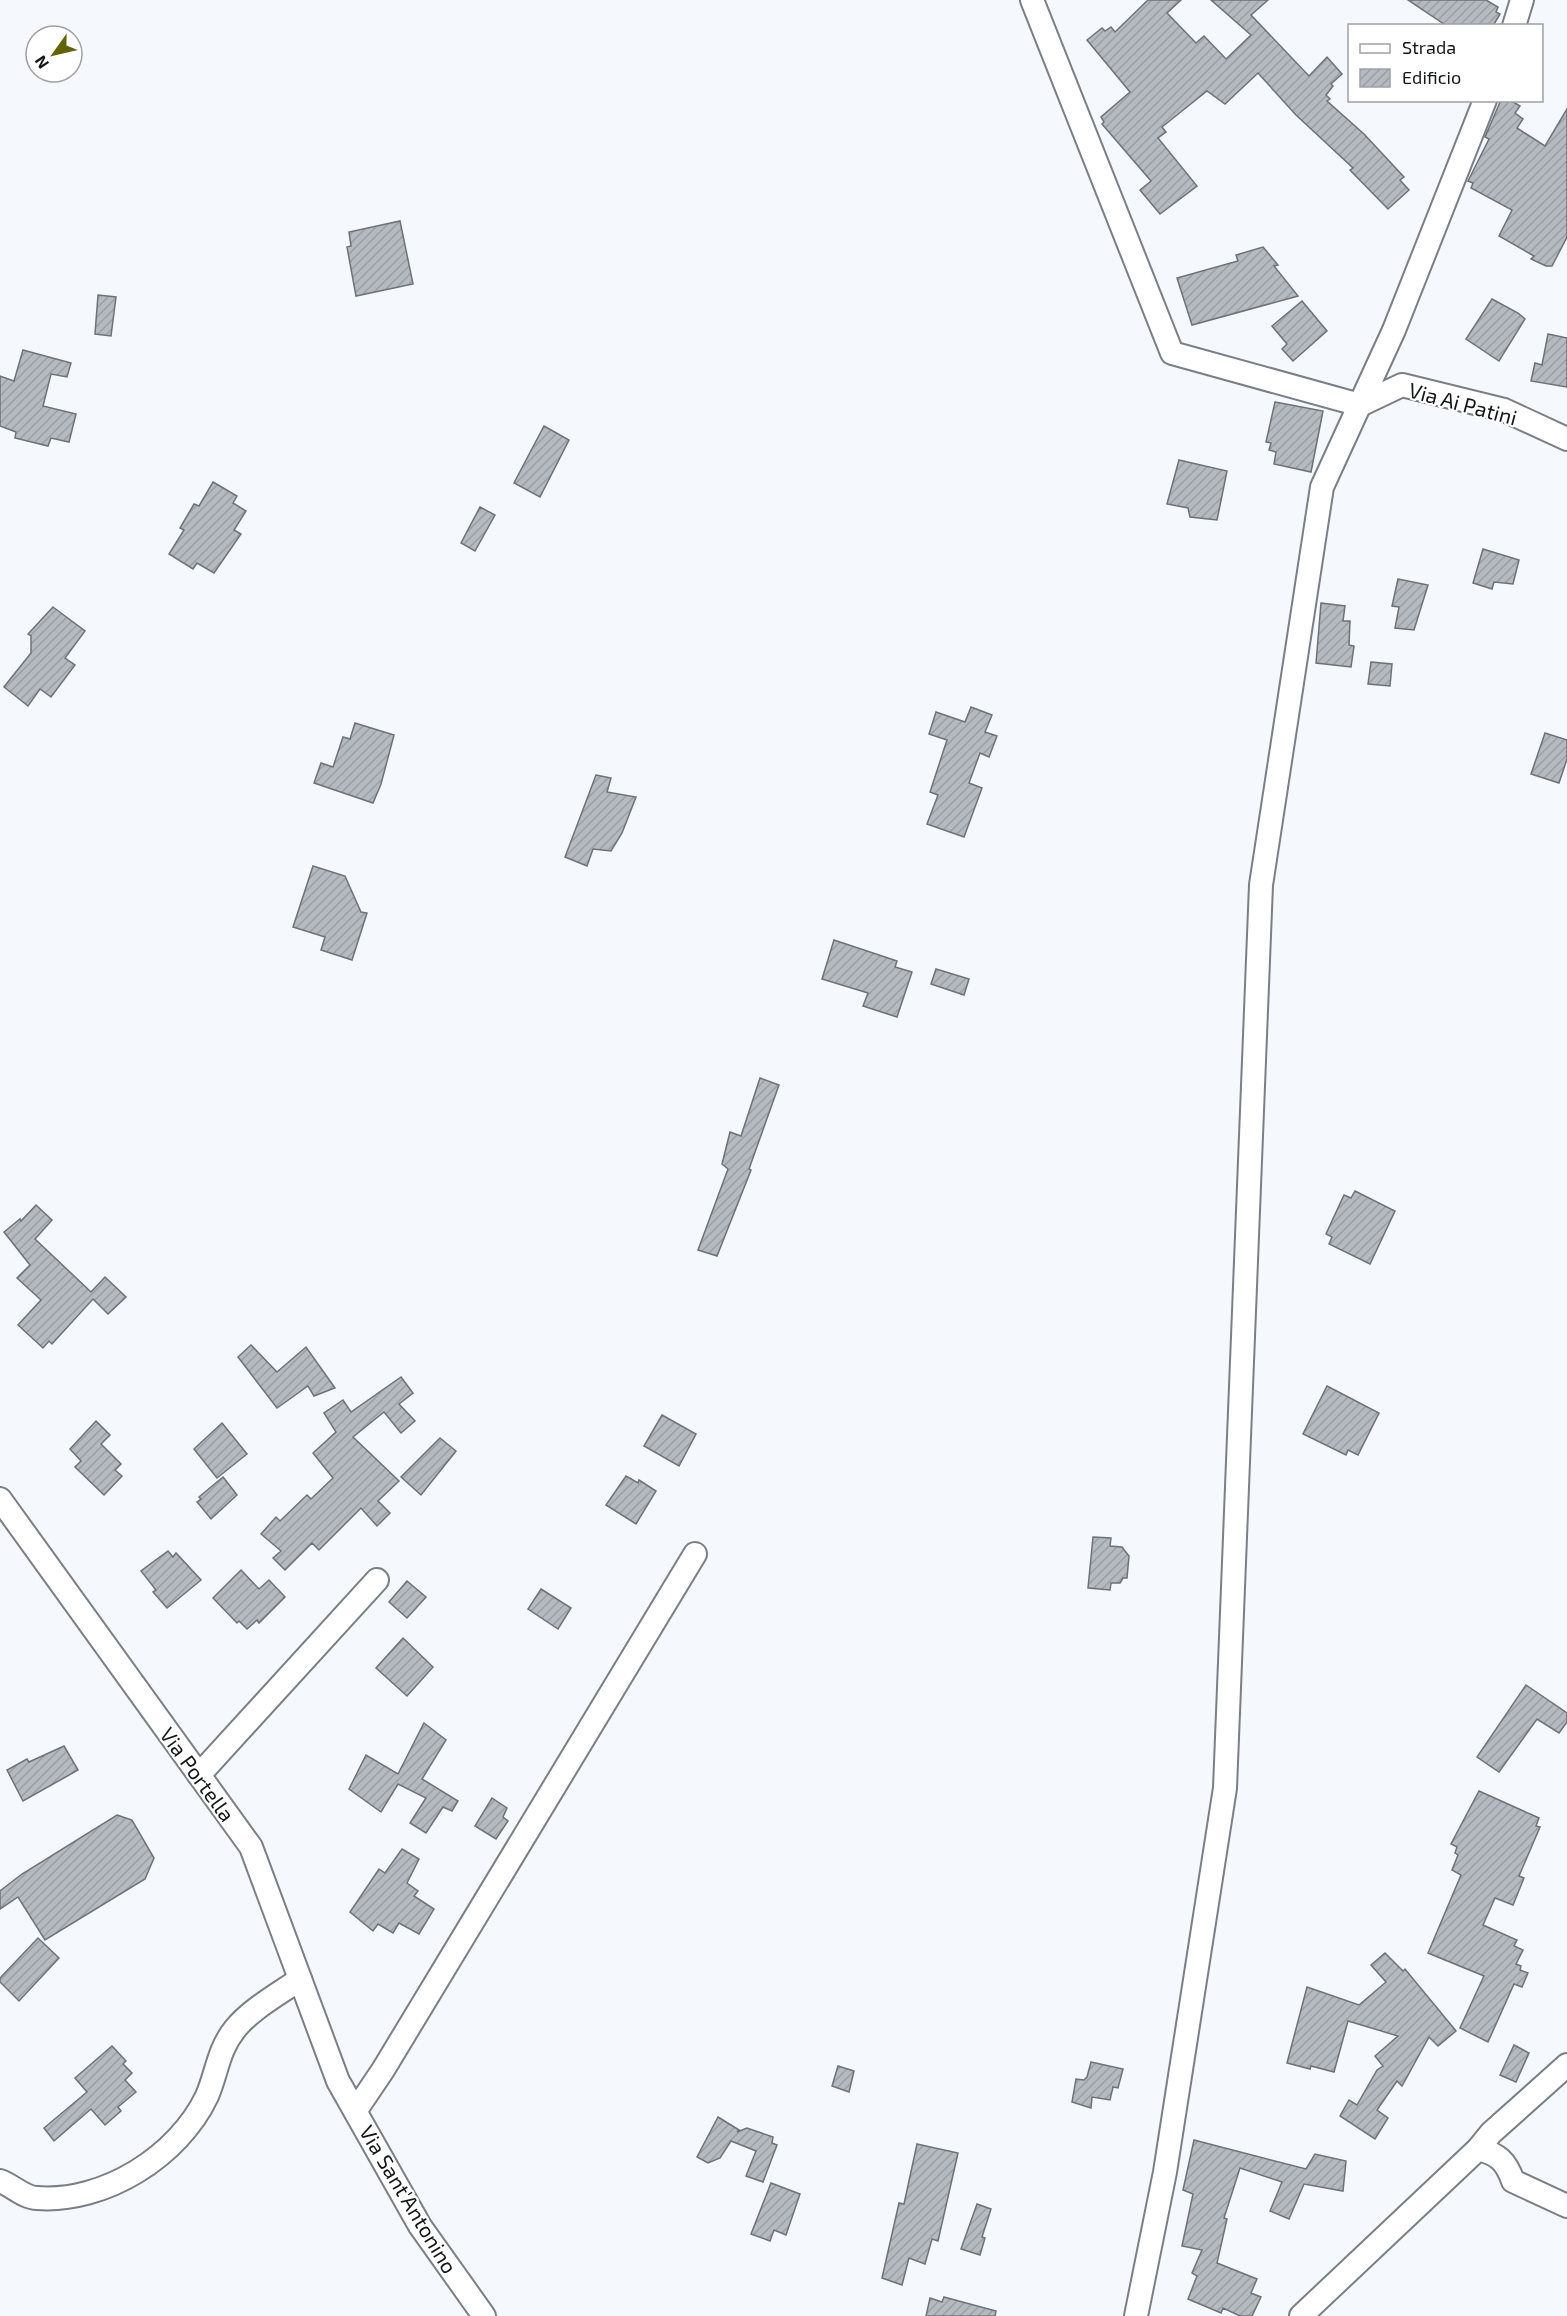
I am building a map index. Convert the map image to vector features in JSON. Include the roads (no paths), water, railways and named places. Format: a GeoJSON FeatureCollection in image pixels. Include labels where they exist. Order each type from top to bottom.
{"type":"FeatureCollection","features":[{"type":"Feature","properties":{"kind":"street"},"geometry":{"type":"LineString","coordinates":[[1032,0],[1172,352],[1360,405]]}},
{"type":"Feature","properties":{"kind":"street"},"geometry":{"type":"LineString","coordinates":[[1515,24],[1522,0]]}},
{"type":"Feature","properties":{"kind":"street"},"geometry":{"type":"LineString","coordinates":[[1136,2316],[1165,2172],[1225,1788],[1261,885],[1322,487],[1394,330],[1484,102]]}},
{"type":"Feature","properties":{"kind":"street","name":"Via Ai Patini"},"geometry":{"type":"LineString","coordinates":[[1360,405],[1402,385],[1504,410],[1567,439]]}},
{"type":"Feature","properties":{"kind":"street","name":"Via Portella"},"geometry":{"type":"LineString","coordinates":[[0,1499],[251,1847],[338,2080]]}},
{"type":"Feature","properties":{"kind":"street"},"geometry":{"type":"LineString","coordinates":[[356,2110],[383,2070],[695,1554]]}},
{"type":"Feature","properties":{"kind":"street"},"geometry":{"type":"LineString","coordinates":[[199,1775],[377,1580]]}},
{"type":"Feature","properties":{"kind":"street"},"geometry":{"type":"LineString","coordinates":[[0,2181],[34,2198],[75,2198],[129,2175],[167,2150],[199,2111],[208,2094],[220,2051],[236,2028],[300,1979]]}},
{"type":"Feature","properties":{"kind":"street"},"geometry":{"type":"LineString","coordinates":[[1300,2316],[1478,2149],[1491,2133],[1567,2065]]}},
{"type":"Feature","properties":{"kind":"street","name":"Via Sant'Antonino"},"geometry":{"type":"LineString","coordinates":[[338,2080],[420,2226],[484,2316]]}},
{"type":"Feature","properties":{"kind":"street"},"geometry":{"type":"LineString","coordinates":[[1478,2149],[1496,2153],[1507,2166],[1513,2181],[1567,2206]]}}]}
